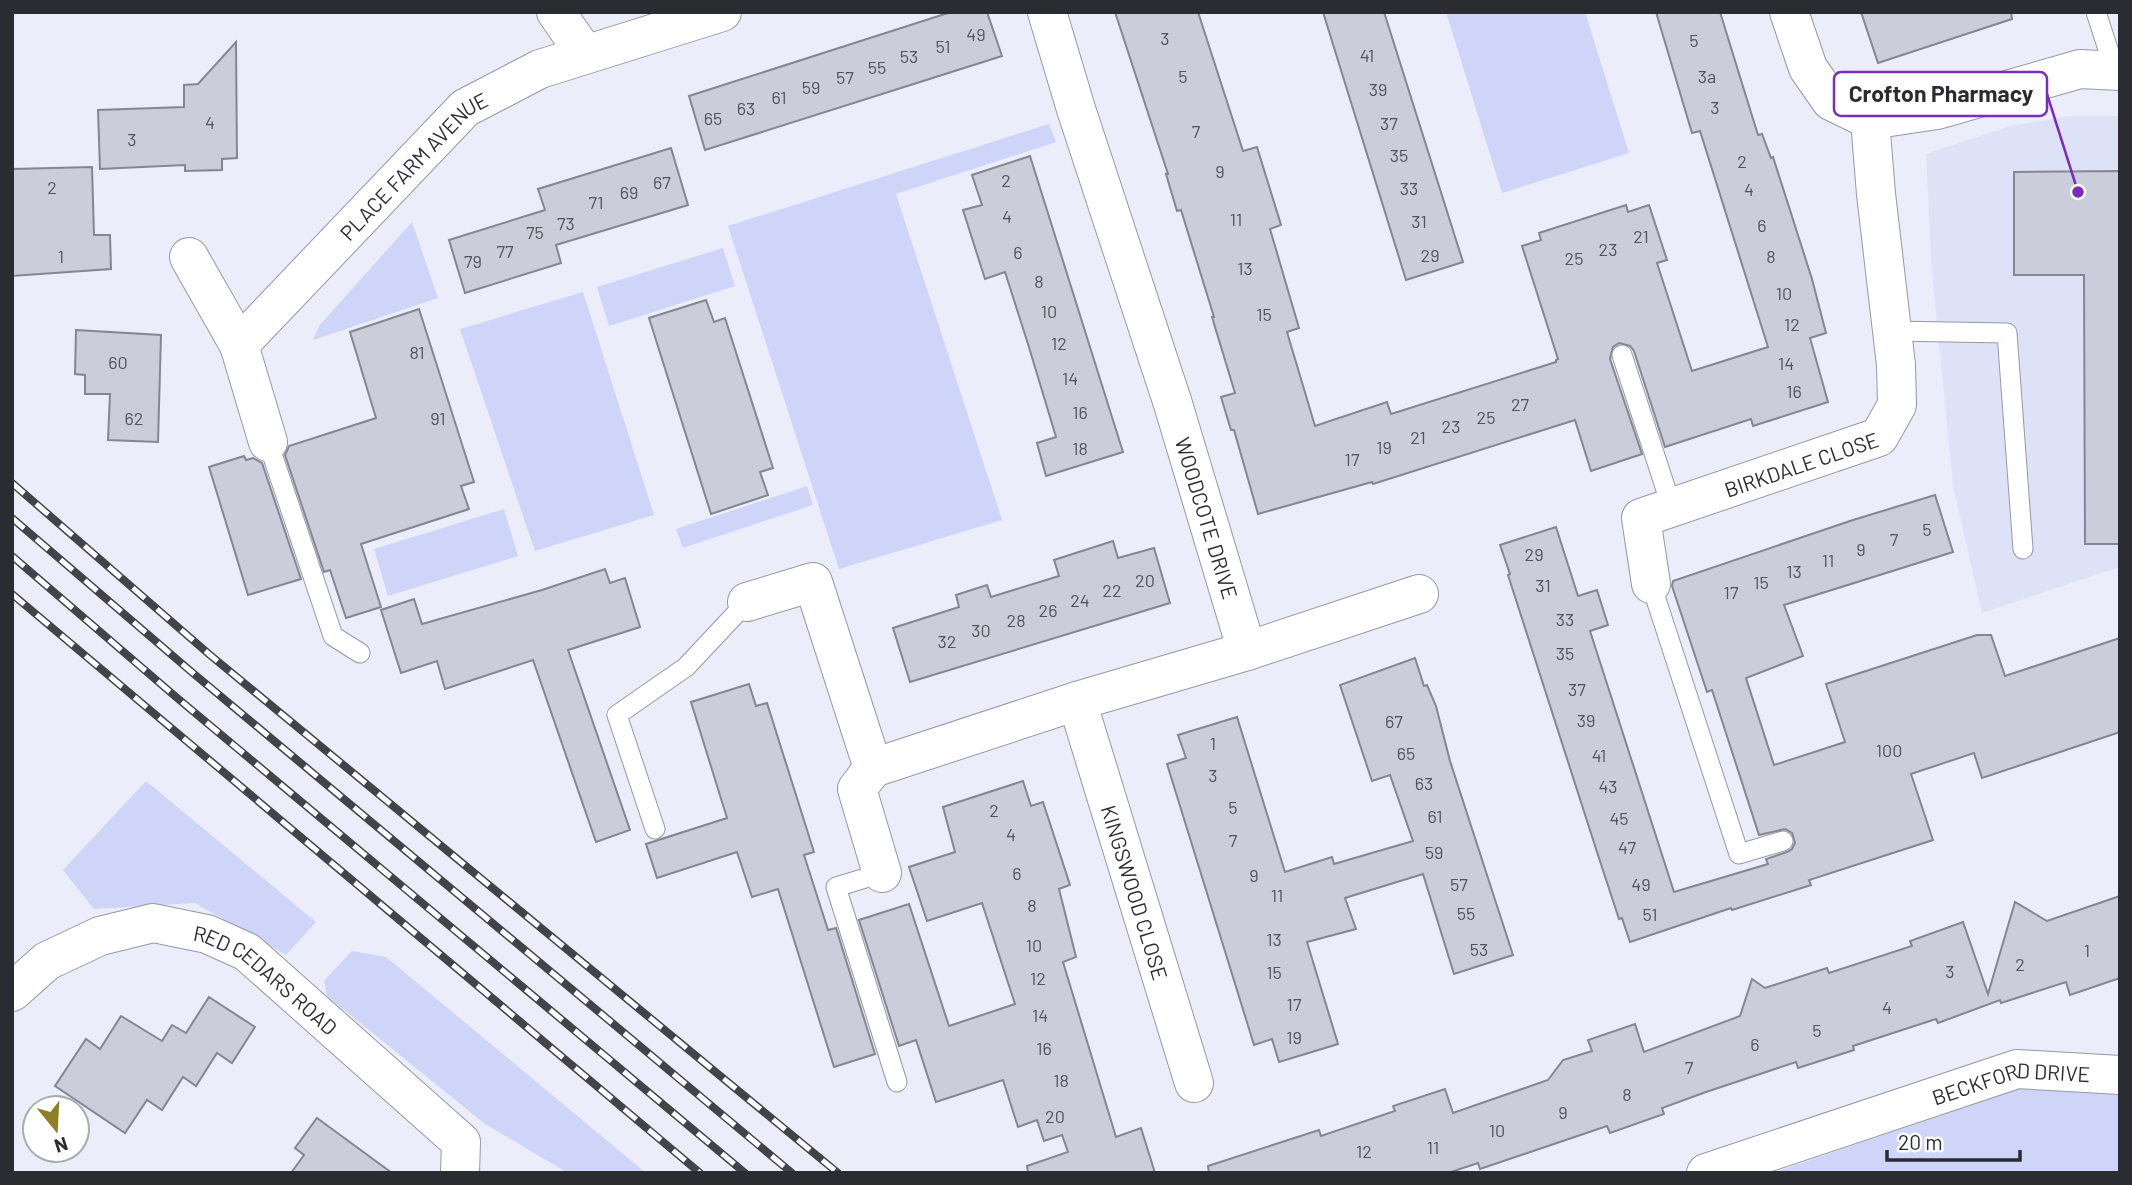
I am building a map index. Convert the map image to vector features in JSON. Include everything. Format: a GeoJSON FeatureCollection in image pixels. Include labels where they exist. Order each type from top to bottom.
{"type":"FeatureCollection","features":[{"type":"Feature","properties":{"kind":"street"},"geometry":{"type":"LineString","coordinates":[[556,12],[585,54]]}},
{"type":"Feature","properties":{"kind":"street","name":"PLACE FARM AVENUE"},"geometry":{"type":"LineString","coordinates":[[240,345],[465,108],[540,69],[722,12]]}},
{"type":"Feature","properties":{"kind":"street","name":"WOODCOTE DRIVE"},"geometry":{"type":"LineString","coordinates":[[1047,12],[1173,404],[1247,651]]}},
{"type":"Feature","properties":{"kind":"street"},"geometry":{"type":"LineString","coordinates":[[1789,12],[1808,68],[1831,102],[1870,120],[1937,110],[2080,69],[2118,71]]}},
{"type":"Feature","properties":{"kind":"street","name":"BIRKDALE CLOSE"},"geometry":{"type":"LineString","coordinates":[[1651,584],[1641,518],[1879,437],[1898,405],[1870,120]]}},
{"type":"Feature","properties":{"kind":"street"},"geometry":{"type":"LineString","coordinates":[[189,257],[240,345],[268,442]]}},
{"type":"Feature","properties":{"kind":"street"},"geometry":{"type":"LineString","coordinates":[[747,603],[813,582],[873,768]]}},
{"type":"Feature","properties":{"kind":"street"},"geometry":{"type":"LineString","coordinates":[[882,873],[857,789],[873,768],[1419,594]]}},
{"type":"Feature","properties":{"kind":"street","name":"KINGSWOOD CLOSE"},"geometry":{"type":"LineString","coordinates":[[1077,701],[1194,1083]]}},
{"type":"Feature","properties":{"kind":"street","name":"RED CEDARS ROAD"},"geometry":{"type":"LineString","coordinates":[[12,992],[47,961],[100,936],[153,923],[207,934],[247,952],[461,1142],[460,1173]]}},
{"type":"Feature","properties":{"kind":"street","name":"BECKFORD DRIVE"},"geometry":{"type":"LineString","coordinates":[[1706,1173],[2017,1069],[2120,1075]]}},
{"type":"Feature","properties":{"kind":"lane"},"geometry":{"type":"LineString","coordinates":[[2096,12],[2118,71]]}},
{"type":"Feature","properties":{"kind":"lane"},"geometry":{"type":"LineString","coordinates":[[1891,331],[2007,333],[2022,549]]}},
{"type":"Feature","properties":{"kind":"lane"},"geometry":{"type":"LineString","coordinates":[[1622,355],[1672,508]]}},
{"type":"Feature","properties":{"kind":"lane"},"geometry":{"type":"LineString","coordinates":[[268,442],[333,636],[359,653]]}},
{"type":"Feature","properties":{"kind":"lane"},"geometry":{"type":"LineString","coordinates":[[1651,584],[1739,854],[1783,841]]}},
{"type":"Feature","properties":{"kind":"lane"},"geometry":{"type":"LineString","coordinates":[[655,829],[617,715],[687,667],[747,603]]}},
{"type":"Feature","properties":{"kind":"lane"},"geometry":{"type":"LineString","coordinates":[[882,873],[836,887],[897,1082]]}},
{"type":"Feature","properties":{"kind":"shaded area"},"geometry":{"type":"Polygon","coordinates":[[[1446,12],[1585,12],[1629,153],[1502,193],[1446,12]]]}},
{"type":"Feature","properties":{"kind":"shaded area"},"geometry":{"type":"Polygon","coordinates":[[[2069,116],[2120,116],[2120,567],[1982,613],[1953,486],[1932,273],[1926,154],[2011,126],[2069,116]]]}},
{"type":"Feature","properties":{"kind":"shaded area"},"geometry":{"type":"Polygon","coordinates":[[[1049,124],[1056,142],[896,194],[1002,520],[839,569],[728,226],[1049,124]]]}},
{"type":"Feature","properties":{"kind":"shaded area"},"geometry":{"type":"Polygon","coordinates":[[[412,222],[438,298],[313,340],[319,326],[412,222]]]}},
{"type":"Feature","properties":{"kind":"shaded area"},"geometry":{"type":"Polygon","coordinates":[[[723,248],[735,286],[609,326],[597,287],[723,248]]]}},
{"type":"Feature","properties":{"kind":"shaded area"},"geometry":{"type":"Polygon","coordinates":[[[583,292],[654,515],[535,551],[460,329],[583,292]]]}},
{"type":"Feature","properties":{"kind":"shaded area"},"geometry":{"type":"Polygon","coordinates":[[[807,486],[813,505],[683,548],[676,529],[807,486]]]}},
{"type":"Feature","properties":{"kind":"shaded area"},"geometry":{"type":"Polygon","coordinates":[[[504,509],[518,556],[388,596],[374,549],[504,509]]]}},
{"type":"Feature","properties":{"kind":"shaded area"},"geometry":{"type":"Polygon","coordinates":[[[146,781],[316,922],[286,955],[195,903],[94,909],[63,870],[146,781]]]}},
{"type":"Feature","properties":{"kind":"shaded area"},"geometry":{"type":"Polygon","coordinates":[[[352,951],[386,957],[646,1173],[568,1173],[485,1124],[327,996],[324,981],[352,951]]]}},
{"type":"Feature","properties":{"kind":"shaded area"},"geometry":{"type":"Polygon","coordinates":[[[2017,1089],[2120,1093],[2120,1173],[1772,1173],[2017,1089]]]}},
{"type":"Feature","properties":{"kind":"building"},"geometry":{"type":"Polygon","coordinates":[[[951,12],[987,12],[1002,56],[705,150],[689,96],[951,12]]]}},
{"type":"Feature","properties":{"kind":"building"},"geometry":{"type":"Polygon","coordinates":[[[1115,12],[1198,12],[1243,151],[1257,147],[1281,225],[1270,229],[1299,328],[1287,332],[1315,426],[1387,402],[1391,414],[1556,362],[1558,359],[1522,246],[1541,240],[1539,233],[1626,205],[1628,212],[1649,205],[1667,260],[1657,263],[1692,371],[1768,347],[1700,131],[1692,133],[1656,12],[1720,12],[1758,135],[1762,134],[1771,158],[1773,157],[1812,279],[1826,333],[1810,338],[1828,402],[1753,426],[1751,419],[1665,447],[1634,351],[1630,346],[1619,343],[1613,347],[1610,359],[1642,454],[1591,471],[1575,420],[1373,484],[1372,482],[1258,514],[1234,430],[1231,430],[1221,397],[1235,393],[1214,317],[1181,210],[1177,211],[1168,174],[1115,12]]]}},
{"type":"Feature","properties":{"kind":"building"},"geometry":{"type":"Polygon","coordinates":[[[1323,12],[1384,12],[1463,262],[1406,280],[1323,12]]]}},
{"type":"Feature","properties":{"kind":"building"},"geometry":{"type":"Polygon","coordinates":[[[1861,12],[2011,12],[2012,19],[1878,63],[1861,12]]]}},
{"type":"Feature","properties":{"kind":"building"},"geometry":{"type":"Polygon","coordinates":[[[236,42],[237,158],[222,159],[222,170],[185,171],[185,165],[100,169],[98,110],[184,107],[184,85],[198,84],[236,42]]]}},
{"type":"Feature","properties":{"kind":"building"},"geometry":{"type":"Polygon","coordinates":[[[671,148],[688,205],[556,245],[561,263],[465,293],[449,240],[545,210],[538,189],[671,148]]]}},
{"type":"Feature","properties":{"kind":"building"},"geometry":{"type":"Polygon","coordinates":[[[1030,156],[1123,452],[1046,476],[1037,443],[1056,437],[1028,344],[1005,272],[985,279],[963,210],[982,205],[972,175],[1030,156]]]}},
{"type":"Feature","properties":{"kind":"building"},"geometry":{"type":"Polygon","coordinates":[[[92,167],[94,235],[110,235],[111,269],[12,276],[12,169],[92,167]]]}},
{"type":"Feature","properties":{"kind":"building"},"geometry":{"type":"Polygon","coordinates":[[[2120,171],[2120,544],[2085,544],[2084,275],[2014,275],[2014,172],[2120,171]]]}},
{"type":"Feature","properties":{"kind":"building"},"geometry":{"type":"Polygon","coordinates":[[[706,300],[714,322],[725,318],[773,468],[760,472],[768,495],[711,514],[649,318],[706,300]]]}},
{"type":"Feature","properties":{"kind":"building"},"geometry":{"type":"Polygon","coordinates":[[[419,309],[474,482],[461,486],[469,509],[361,544],[381,607],[346,618],[330,570],[324,572],[285,455],[289,446],[376,418],[350,332],[419,309]]]}},
{"type":"Feature","properties":{"kind":"building"},"geometry":{"type":"Polygon","coordinates":[[[76,330],[161,335],[158,442],[108,440],[110,394],[85,394],[85,375],[75,374],[76,330]]]}},
{"type":"Feature","properties":{"kind":"building"},"geometry":{"type":"Polygon","coordinates":[[[244,456],[246,460],[253,458],[262,463],[301,579],[248,595],[209,467],[244,456]]]}},
{"type":"Feature","properties":{"kind":"building"},"geometry":{"type":"Polygon","coordinates":[[[1935,495],[1953,552],[1784,605],[1803,656],[1746,678],[1774,765],[1845,742],[1826,684],[1977,635],[1991,635],[2005,676],[2120,638],[2120,732],[1982,778],[1974,753],[1911,774],[1933,840],[1809,880],[1811,885],[1630,942],[1622,918],[1619,919],[1597,852],[1500,545],[1556,527],[1578,596],[1597,590],[1608,625],[1590,631],[1674,892],[1768,864],[1766,859],[1787,852],[1795,843],[1792,833],[1785,829],[1759,835],[1712,690],[1707,692],[1672,586],[1673,581],[1935,495]]]}},
{"type":"Feature","properties":{"kind":"building"},"geometry":{"type":"Polygon","coordinates":[[[1113,541],[1118,558],[1154,548],[1170,603],[910,682],[893,628],[959,607],[956,595],[987,585],[991,597],[1059,576],[1054,560],[1113,541]]]}},
{"type":"Feature","properties":{"kind":"building"},"geometry":{"type":"Polygon","coordinates":[[[605,569],[610,583],[625,578],[640,627],[568,650],[630,830],[596,842],[533,660],[445,689],[437,661],[401,673],[381,610],[414,599],[422,624],[605,569]]]}},
{"type":"Feature","properties":{"kind":"building"},"geometry":{"type":"Polygon","coordinates":[[[1415,658],[1424,686],[1427,685],[1436,706],[1450,761],[1513,955],[1454,974],[1423,874],[1345,898],[1356,929],[1307,942],[1338,1044],[1279,1062],[1272,1039],[1254,1045],[1167,764],[1186,758],[1178,735],[1237,717],[1285,872],[1332,857],[1334,864],[1413,841],[1390,775],[1372,781],[1340,685],[1415,658]]]}},
{"type":"Feature","properties":{"kind":"building"},"geometry":{"type":"Polygon","coordinates":[[[749,684],[756,706],[767,703],[814,852],[804,855],[828,930],[836,928],[875,1054],[834,1067],[778,889],[752,897],[737,852],[657,878],[646,844],[727,818],[691,702],[749,684]]]}},
{"type":"Feature","properties":{"kind":"building"},"geometry":{"type":"Polygon","coordinates":[[[1023,781],[1031,806],[1043,802],[1070,885],[1059,889],[1076,957],[1063,962],[1116,1137],[1141,1128],[1155,1173],[1028,1173],[1027,1166],[1068,1152],[1062,1135],[1044,1141],[1037,1120],[1018,1127],[1003,1080],[936,1102],[916,1040],[899,1046],[859,920],[909,904],[949,1026],[1015,1004],[982,903],[927,921],[909,867],[955,852],[943,807],[1023,781]]]}},
{"type":"Feature","properties":{"kind":"building"},"geometry":{"type":"Polygon","coordinates":[[[2120,896],[2120,978],[2070,995],[2066,982],[2001,1003],[2000,1000],[1938,1023],[1936,1019],[1853,1046],[1854,1050],[1798,1068],[1796,1062],[1706,1092],[1662,1108],[1664,1114],[1610,1133],[1607,1126],[1480,1169],[1478,1163],[1448,1173],[1209,1173],[1208,1166],[1319,1130],[1321,1136],[1395,1111],[1393,1106],[1445,1089],[1453,1113],[1548,1080],[1563,1060],[1592,1051],[1588,1040],[1635,1024],[1644,1052],[1740,1016],[1752,979],[1765,988],[1827,968],[1829,973],[1912,946],[1910,941],[1963,922],[1988,994],[2015,902],[2047,921],[2120,896]]]}},
{"type":"Feature","properties":{"kind":"building"},"geometry":{"type":"Polygon","coordinates":[[[209,997],[255,1027],[232,1063],[217,1053],[196,1086],[183,1077],[162,1110],[147,1100],[125,1133],[91,1110],[91,1094],[67,1094],[55,1086],[86,1039],[100,1049],[121,1016],[162,1041],[172,1025],[186,1033],[209,997]]]}},
{"type":"Feature","properties":{"kind":"building"},"geometry":{"type":"Polygon","coordinates":[[[317,1118],[392,1173],[291,1173],[304,1155],[295,1148],[317,1118]]]}},
{"type":"Feature","properties":{"kind":"railway"},"geometry":{"type":"LineString","coordinates":[[12,483],[210,655],[838,1173]]}},
{"type":"Feature","properties":{"kind":"railway"},"geometry":{"type":"LineString","coordinates":[[12,518],[194,674],[792,1173]]}},
{"type":"Feature","properties":{"kind":"railway"},"geometry":{"type":"LineString","coordinates":[[12,556],[176,697],[745,1173]]}},
{"type":"Feature","properties":{"kind":"railway"},"geometry":{"type":"LineString","coordinates":[[12,594],[700,1173]]}},
{"type":"Feature","properties":{"kind":"place","name":"Crofton Pharmacy"},"geometry":{"type":"Point","coordinates":[2078,192]}}]}
